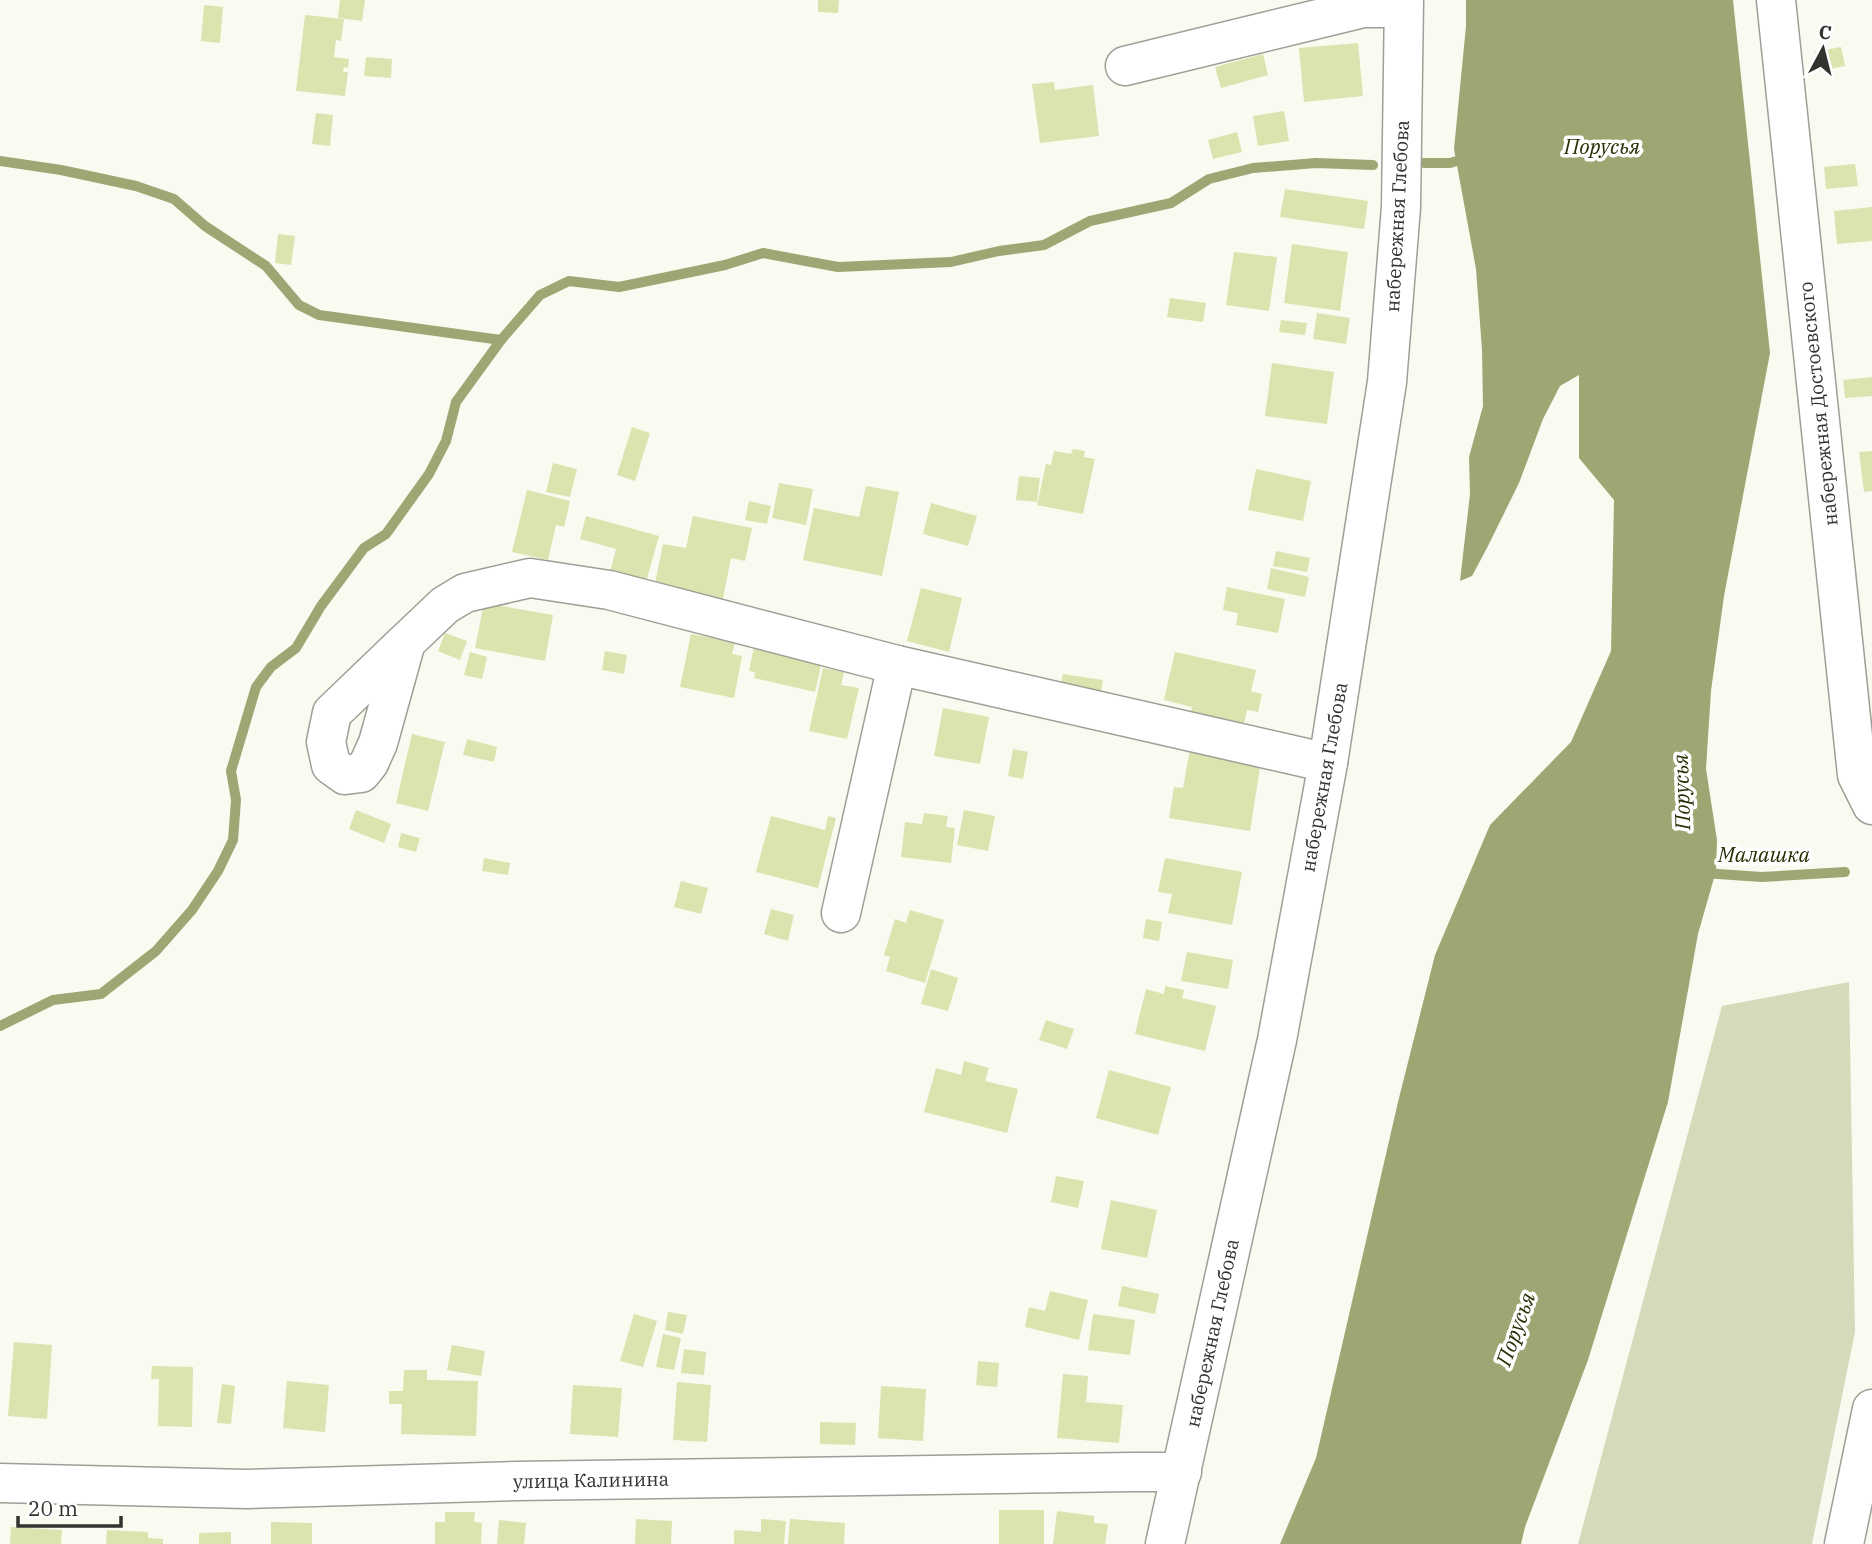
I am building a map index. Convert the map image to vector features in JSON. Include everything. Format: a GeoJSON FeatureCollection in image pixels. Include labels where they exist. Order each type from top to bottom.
{"type":"FeatureCollection","features":[{"type":"Feature","properties":{"kind":"street","name":"набережная Достоевского"},"geometry":{"type":"LineString","coordinates":[[1776,0],[1857,775],[1872,805]]}},
{"type":"Feature","properties":{"kind":"street"},"geometry":{"type":"LineString","coordinates":[[1125,66],[1363,8],[1404,4]]}},
{"type":"Feature","properties":{"kind":"street","name":"набережная Глебова"},"geometry":{"type":"LineString","coordinates":[[1165,1544],[1277,1040],[1328,763],[1387,382],[1401,207],[1404,4]]}},
{"type":"Feature","properties":{"kind":"street"},"geometry":{"type":"LineString","coordinates":[[406,642],[445,605],[465,593],[530,578],[608,590],[897,665],[1328,763]]}},
{"type":"Feature","properties":{"kind":"street"},"geometry":{"type":"LineString","coordinates":[[841,913],[897,665]]}},
{"type":"Feature","properties":{"kind":"street"},"geometry":{"type":"LineString","coordinates":[[1844,1544],[1872,1409]]}},
{"type":"Feature","properties":{"kind":"street","name":"улица Калинина"},"geometry":{"type":"LineString","coordinates":[[0,1483],[247,1489],[516,1481],[1182,1472]]}},
{"type":"Feature","properties":{"kind":"shaded area"},"geometry":{"type":"Polygon","coordinates":[[[1849,982],[1855,1332],[1812,1544],[1578,1544],[1722,1006],[1849,982]]]}},
{"type":"Feature","properties":{"kind":"water","name":"Порусья"},"geometry":{"type":"Polygon","coordinates":[[[1466,0],[1733,0],[1770,353],[1724,596],[1711,691],[1706,769],[1717,840],[1716,871],[1698,934],[1668,1102],[1588,1360],[1521,1544],[1280,1544],[1316,1458],[1398,1102],[1435,955],[1490,825],[1571,742],[1611,651],[1614,500],[1579,458],[1579,375],[1560,386],[1543,419],[1519,483],[1487,548],[1472,576],[1460,581],[1470,494],[1469,457],[1483,406],[1476,269],[1454,149],[1466,0]]]}},
{"type":"Feature","properties":{"kind":"building"},"geometry":{"type":"Polygon","coordinates":[[[340,0],[365,0],[362,21],[338,18],[340,0]]]}},
{"type":"Feature","properties":{"kind":"building"},"geometry":{"type":"Polygon","coordinates":[[[818,0],[839,0],[838,13],[818,12],[818,0]]]}},
{"type":"Feature","properties":{"kind":"building"},"geometry":{"type":"Polygon","coordinates":[[[204,5],[223,7],[220,43],[201,41],[204,5]]]}},
{"type":"Feature","properties":{"kind":"building"},"geometry":{"type":"Polygon","coordinates":[[[305,15],[344,19],[341,41],[336,40],[334,57],[349,59],[348,68],[344,67],[343,72],[348,72],[345,96],[296,91],[305,15]]]}},
{"type":"Feature","properties":{"kind":"building"},"geometry":{"type":"Polygon","coordinates":[[[1358,43],[1363,96],[1304,102],[1299,48],[1358,43]]]}},
{"type":"Feature","properties":{"kind":"building"},"geometry":{"type":"Polygon","coordinates":[[[1841,47],[1845,66],[1819,71],[1815,52],[1841,47]]]}},
{"type":"Feature","properties":{"kind":"building"},"geometry":{"type":"Polygon","coordinates":[[[1263,54],[1268,75],[1221,88],[1215,67],[1263,54]]]}},
{"type":"Feature","properties":{"kind":"building"},"geometry":{"type":"Polygon","coordinates":[[[366,57],[392,59],[391,78],[364,76],[366,57]]]}},
{"type":"Feature","properties":{"kind":"building"},"geometry":{"type":"Polygon","coordinates":[[[1054,82],[1055,90],[1093,85],[1099,136],[1040,143],[1032,84],[1054,82]]]}},
{"type":"Feature","properties":{"kind":"building"},"geometry":{"type":"Polygon","coordinates":[[[1284,111],[1289,141],[1258,146],[1253,116],[1284,111]]]}},
{"type":"Feature","properties":{"kind":"building"},"geometry":{"type":"Polygon","coordinates":[[[316,113],[333,115],[330,146],[312,144],[316,113]]]}},
{"type":"Feature","properties":{"kind":"building"},"geometry":{"type":"Polygon","coordinates":[[[1237,132],[1242,152],[1213,159],[1208,140],[1237,132]]]}},
{"type":"Feature","properties":{"kind":"building"},"geometry":{"type":"Polygon","coordinates":[[[1855,164],[1858,186],[1826,189],[1824,167],[1855,164]]]}},
{"type":"Feature","properties":{"kind":"building"},"geometry":{"type":"Polygon","coordinates":[[[1285,189],[1368,201],[1364,229],[1280,217],[1285,189]]]}},
{"type":"Feature","properties":{"kind":"building"},"geometry":{"type":"Polygon","coordinates":[[[1872,207],[1872,241],[1837,244],[1834,211],[1872,207]]]}},
{"type":"Feature","properties":{"kind":"building"},"geometry":{"type":"Polygon","coordinates":[[[278,234],[295,236],[291,265],[275,263],[278,234]]]}},
{"type":"Feature","properties":{"kind":"building"},"geometry":{"type":"Polygon","coordinates":[[[1292,244],[1348,252],[1340,311],[1284,303],[1292,244]]]}},
{"type":"Feature","properties":{"kind":"building"},"geometry":{"type":"Polygon","coordinates":[[[1234,252],[1277,257],[1269,311],[1226,305],[1234,252]]]}},
{"type":"Feature","properties":{"kind":"building"},"geometry":{"type":"Polygon","coordinates":[[[1170,298],[1206,303],[1203,322],[1167,317],[1170,298]]]}},
{"type":"Feature","properties":{"kind":"building"},"geometry":{"type":"Polygon","coordinates":[[[1317,313],[1350,318],[1346,344],[1313,339],[1317,313]]]}},
{"type":"Feature","properties":{"kind":"building"},"geometry":{"type":"Polygon","coordinates":[[[1281,320],[1307,323],[1305,335],[1279,332],[1281,320]]]}},
{"type":"Feature","properties":{"kind":"building"},"geometry":{"type":"Polygon","coordinates":[[[1272,363],[1334,372],[1327,424],[1265,416],[1272,363]]]}},
{"type":"Feature","properties":{"kind":"building"},"geometry":{"type":"Polygon","coordinates":[[[1872,377],[1872,396],[1845,398],[1843,380],[1872,377]]]}},
{"type":"Feature","properties":{"kind":"building"},"geometry":{"type":"Polygon","coordinates":[[[632,427],[650,433],[635,481],[617,475],[632,427]]]}},
{"type":"Feature","properties":{"kind":"building"},"geometry":{"type":"Polygon","coordinates":[[[1073,449],[1085,451],[1084,457],[1095,459],[1083,514],[1037,505],[1046,464],[1051,465],[1054,451],[1071,454],[1073,449]]]}},
{"type":"Feature","properties":{"kind":"building"},"geometry":{"type":"Polygon","coordinates":[[[1872,451],[1872,491],[1864,492],[1859,452],[1872,451]]]}},
{"type":"Feature","properties":{"kind":"building"},"geometry":{"type":"Polygon","coordinates":[[[553,463],[577,469],[570,497],[546,492],[553,463]]]}},
{"type":"Feature","properties":{"kind":"building"},"geometry":{"type":"Polygon","coordinates":[[[1256,469],[1311,481],[1303,521],[1248,510],[1256,469]]]}},
{"type":"Feature","properties":{"kind":"building"},"geometry":{"type":"Polygon","coordinates":[[[1019,476],[1040,478],[1037,502],[1016,500],[1019,476]]]}},
{"type":"Feature","properties":{"kind":"building"},"geometry":{"type":"Polygon","coordinates":[[[779,483],[813,489],[806,525],[772,518],[779,483]]]}},
{"type":"Feature","properties":{"kind":"building"},"geometry":{"type":"Polygon","coordinates":[[[866,486],[899,492],[882,576],[803,560],[814,508],[859,517],[866,486]]]}},
{"type":"Feature","properties":{"kind":"building"},"geometry":{"type":"Polygon","coordinates":[[[527,490],[570,501],[564,527],[556,525],[548,560],[512,552],[527,490]]]}},
{"type":"Feature","properties":{"kind":"building"},"geometry":{"type":"Polygon","coordinates":[[[749,501],[771,506],[767,524],[745,520],[749,501]]]}},
{"type":"Feature","properties":{"kind":"building"},"geometry":{"type":"Polygon","coordinates":[[[931,503],[977,516],[968,546],[923,534],[931,503]]]}},
{"type":"Feature","properties":{"kind":"building"},"geometry":{"type":"Polygon","coordinates":[[[586,516],[659,536],[645,586],[609,577],[616,549],[580,539],[586,516]]]}},
{"type":"Feature","properties":{"kind":"building"},"geometry":{"type":"Polygon","coordinates":[[[693,516],[752,528],[745,561],[731,558],[722,603],[654,588],[663,544],[686,548],[693,516]]]}},
{"type":"Feature","properties":{"kind":"building"},"geometry":{"type":"Polygon","coordinates":[[[1276,551],[1310,558],[1307,572],[1273,566],[1276,551]]]}},
{"type":"Feature","properties":{"kind":"building"},"geometry":{"type":"Polygon","coordinates":[[[1271,568],[1309,577],[1305,597],[1267,589],[1271,568]]]}},
{"type":"Feature","properties":{"kind":"building"},"geometry":{"type":"Polygon","coordinates":[[[1227,587],[1285,599],[1278,633],[1236,625],[1238,613],[1223,610],[1227,587]]]}},
{"type":"Feature","properties":{"kind":"building"},"geometry":{"type":"Polygon","coordinates":[[[921,588],[962,598],[949,652],[907,641],[921,588]]]}},
{"type":"Feature","properties":{"kind":"building"},"geometry":{"type":"Polygon","coordinates":[[[484,603],[553,615],[545,661],[475,648],[484,603]]]}},
{"type":"Feature","properties":{"kind":"building"},"geometry":{"type":"Polygon","coordinates":[[[445,633],[467,641],[460,660],[438,651],[445,633]]]}},
{"type":"Feature","properties":{"kind":"building"},"geometry":{"type":"Polygon","coordinates":[[[691,634],[735,642],[732,654],[742,656],[734,698],[680,687],[691,634]]]}},
{"type":"Feature","properties":{"kind":"building"},"geometry":{"type":"Polygon","coordinates":[[[755,642],[823,657],[815,692],[754,678],[755,672],[749,671],[755,642]]]}},
{"type":"Feature","properties":{"kind":"building"},"geometry":{"type":"Polygon","coordinates":[[[605,651],[627,655],[624,674],[602,670],[605,651]]]}},
{"type":"Feature","properties":{"kind":"building"},"geometry":{"type":"Polygon","coordinates":[[[470,652],[487,657],[482,679],[464,675],[470,652]]]}},
{"type":"Feature","properties":{"kind":"building"},"geometry":{"type":"Polygon","coordinates":[[[1175,652],[1256,670],[1251,691],[1262,694],[1258,712],[1247,710],[1243,728],[1190,716],[1192,707],[1164,700],[1175,652]]]}},
{"type":"Feature","properties":{"kind":"building"},"geometry":{"type":"Polygon","coordinates":[[[823,668],[844,672],[841,685],[859,688],[847,739],[809,731],[823,668]]]}},
{"type":"Feature","properties":{"kind":"building"},"geometry":{"type":"Polygon","coordinates":[[[1063,674],[1103,680],[1100,699],[1060,693],[1063,674]]]}},
{"type":"Feature","properties":{"kind":"building"},"geometry":{"type":"Polygon","coordinates":[[[943,708],[989,717],[980,764],[934,756],[943,708]]]}},
{"type":"Feature","properties":{"kind":"building"},"geometry":{"type":"Polygon","coordinates":[[[412,734],[445,742],[428,811],[396,803],[412,734]]]}},
{"type":"Feature","properties":{"kind":"building"},"geometry":{"type":"Polygon","coordinates":[[[467,739],[497,747],[494,762],[463,755],[467,739]]]}},
{"type":"Feature","properties":{"kind":"building"},"geometry":{"type":"Polygon","coordinates":[[[1013,749],[1028,752],[1023,779],[1008,776],[1013,749]]]}},
{"type":"Feature","properties":{"kind":"building"},"geometry":{"type":"Polygon","coordinates":[[[1190,749],[1261,761],[1250,831],[1169,818],[1174,787],[1183,788],[1190,749]]]}},
{"type":"Feature","properties":{"kind":"building"},"geometry":{"type":"Polygon","coordinates":[[[356,810],[391,824],[384,843],[349,829],[356,810]]]}},
{"type":"Feature","properties":{"kind":"building"},"geometry":{"type":"Polygon","coordinates":[[[964,810],[995,816],[988,851],[957,845],[964,810]]]}},
{"type":"Feature","properties":{"kind":"building"},"geometry":{"type":"Polygon","coordinates":[[[924,813],[948,816],[946,827],[955,828],[951,863],[901,857],[905,822],[922,824],[924,813]]]}},
{"type":"Feature","properties":{"kind":"building"},"geometry":{"type":"Polygon","coordinates":[[[771,816],[825,830],[828,816],[836,818],[818,888],[756,872],[771,816]]]}},
{"type":"Feature","properties":{"kind":"building"},"geometry":{"type":"Polygon","coordinates":[[[401,833],[420,838],[416,852],[398,847],[401,833]]]}},
{"type":"Feature","properties":{"kind":"building"},"geometry":{"type":"Polygon","coordinates":[[[484,858],[510,863],[508,875],[482,871],[484,858]]]}},
{"type":"Feature","properties":{"kind":"building"},"geometry":{"type":"Polygon","coordinates":[[[1165,858],[1242,872],[1232,925],[1168,913],[1172,894],[1158,892],[1165,858]]]}},
{"type":"Feature","properties":{"kind":"building"},"geometry":{"type":"Polygon","coordinates":[[[681,881],[708,888],[701,914],[674,907],[681,881]]]}},
{"type":"Feature","properties":{"kind":"building"},"geometry":{"type":"Polygon","coordinates":[[[771,909],[794,915],[788,941],[764,934],[771,909]]]}},
{"type":"Feature","properties":{"kind":"building"},"geometry":{"type":"Polygon","coordinates":[[[910,910],[944,920],[925,983],[886,971],[890,957],[884,955],[895,919],[906,923],[910,910]]]}},
{"type":"Feature","properties":{"kind":"building"},"geometry":{"type":"Polygon","coordinates":[[[1146,919],[1162,922],[1159,941],[1143,938],[1146,919]]]}},
{"type":"Feature","properties":{"kind":"building"},"geometry":{"type":"Polygon","coordinates":[[[1187,952],[1233,960],[1228,989],[1181,981],[1187,952]]]}},
{"type":"Feature","properties":{"kind":"building"},"geometry":{"type":"Polygon","coordinates":[[[931,969],[958,978],[948,1011],[921,1004],[931,969]]]}},
{"type":"Feature","properties":{"kind":"building"},"geometry":{"type":"Polygon","coordinates":[[[1165,986],[1184,990],[1182,998],[1216,1006],[1205,1051],[1135,1034],[1146,989],[1164,994],[1165,986]]]}},
{"type":"Feature","properties":{"kind":"building"},"geometry":{"type":"Polygon","coordinates":[[[1046,1020],[1074,1029],[1067,1049],[1039,1040],[1046,1020]]]}},
{"type":"Feature","properties":{"kind":"building"},"geometry":{"type":"Polygon","coordinates":[[[964,1061],[989,1068],[985,1081],[1018,1089],[1007,1133],[924,1112],[936,1068],[961,1075],[964,1061]]]}},
{"type":"Feature","properties":{"kind":"building"},"geometry":{"type":"Polygon","coordinates":[[[1109,1070],[1171,1087],[1158,1135],[1096,1118],[1109,1070]]]}},
{"type":"Feature","properties":{"kind":"building"},"geometry":{"type":"Polygon","coordinates":[[[1056,1176],[1084,1181],[1078,1208],[1051,1202],[1056,1176]]]}},
{"type":"Feature","properties":{"kind":"building"},"geometry":{"type":"Polygon","coordinates":[[[1111,1200],[1157,1210],[1147,1258],[1101,1249],[1111,1200]]]}},
{"type":"Feature","properties":{"kind":"building"},"geometry":{"type":"Polygon","coordinates":[[[1122,1286],[1159,1294],[1155,1314],[1118,1306],[1122,1286]]]}},
{"type":"Feature","properties":{"kind":"building"},"geometry":{"type":"Polygon","coordinates":[[[1050,1291],[1088,1300],[1079,1340],[1025,1327],[1029,1307],[1045,1311],[1050,1291]]]}},
{"type":"Feature","properties":{"kind":"building"},"geometry":{"type":"Polygon","coordinates":[[[668,1312],[687,1315],[683,1334],[665,1330],[668,1312]]]}},
{"type":"Feature","properties":{"kind":"building"},"geometry":{"type":"Polygon","coordinates":[[[634,1314],[657,1321],[643,1367],[620,1361],[634,1314]]]}},
{"type":"Feature","properties":{"kind":"building"},"geometry":{"type":"Polygon","coordinates":[[[1093,1314],[1135,1320],[1130,1355],[1088,1350],[1093,1314]]]}},
{"type":"Feature","properties":{"kind":"building"},"geometry":{"type":"Polygon","coordinates":[[[663,1334],[681,1338],[674,1370],[656,1367],[663,1334]]]}},
{"type":"Feature","properties":{"kind":"building"},"geometry":{"type":"Polygon","coordinates":[[[14,1342],[52,1345],[47,1419],[8,1416],[14,1342]]]}},
{"type":"Feature","properties":{"kind":"building"},"geometry":{"type":"Polygon","coordinates":[[[452,1345],[485,1351],[481,1376],[447,1370],[452,1345]]]}},
{"type":"Feature","properties":{"kind":"building"},"geometry":{"type":"Polygon","coordinates":[[[684,1349],[706,1352],[704,1375],[681,1373],[684,1349]]]}},
{"type":"Feature","properties":{"kind":"building"},"geometry":{"type":"Polygon","coordinates":[[[978,1361],[999,1363],[997,1387],[976,1385],[978,1361]]]}},
{"type":"Feature","properties":{"kind":"building"},"geometry":{"type":"Polygon","coordinates":[[[152,1366],[193,1367],[192,1427],[158,1426],[159,1379],[151,1379],[152,1366]]]}},
{"type":"Feature","properties":{"kind":"building"},"geometry":{"type":"Polygon","coordinates":[[[404,1370],[427,1370],[427,1380],[478,1381],[476,1436],[401,1434],[402,1404],[389,1404],[389,1391],[403,1391],[404,1370]]]}},
{"type":"Feature","properties":{"kind":"building"},"geometry":{"type":"Polygon","coordinates":[[[1063,1374],[1088,1376],[1086,1402],[1123,1405],[1119,1443],[1057,1438],[1063,1374]]]}},
{"type":"Feature","properties":{"kind":"building"},"geometry":{"type":"Polygon","coordinates":[[[287,1381],[329,1385],[325,1432],[283,1428],[287,1381]]]}},
{"type":"Feature","properties":{"kind":"building"},"geometry":{"type":"Polygon","coordinates":[[[677,1382],[711,1385],[707,1442],[673,1440],[677,1382]]]}},
{"type":"Feature","properties":{"kind":"building"},"geometry":{"type":"Polygon","coordinates":[[[222,1384],[235,1386],[231,1424],[217,1423],[222,1384]]]}},
{"type":"Feature","properties":{"kind":"building"},"geometry":{"type":"Polygon","coordinates":[[[573,1385],[622,1388],[618,1437],[570,1434],[573,1385]]]}},
{"type":"Feature","properties":{"kind":"building"},"geometry":{"type":"Polygon","coordinates":[[[881,1386],[926,1389],[923,1441],[878,1438],[881,1386]]]}},
{"type":"Feature","properties":{"kind":"building"},"geometry":{"type":"Polygon","coordinates":[[[820,1422],[856,1423],[855,1445],[820,1444],[820,1422]]]}},
{"type":"Feature","properties":{"kind":"building"},"geometry":{"type":"Polygon","coordinates":[[[999,1510],[1044,1510],[1044,1544],[999,1544],[999,1510]]]}},
{"type":"Feature","properties":{"kind":"building"},"geometry":{"type":"Polygon","coordinates":[[[1057,1511],[1094,1516],[1094,1523],[1108,1524],[1105,1544],[1053,1544],[1057,1511]]]}},
{"type":"Feature","properties":{"kind":"building"},"geometry":{"type":"Polygon","coordinates":[[[445,1512],[475,1512],[474,1522],[482,1523],[481,1544],[435,1544],[435,1522],[445,1522],[445,1512]]]}},
{"type":"Feature","properties":{"kind":"building"},"geometry":{"type":"Polygon","coordinates":[[[636,1519],[672,1521],[671,1544],[635,1544],[636,1519]]]}},
{"type":"Feature","properties":{"kind":"building"},"geometry":{"type":"Polygon","coordinates":[[[761,1519],[786,1521],[784,1544],[734,1544],[734,1530],[761,1532],[761,1519]]]}},
{"type":"Feature","properties":{"kind":"building"},"geometry":{"type":"Polygon","coordinates":[[[790,1519],[845,1523],[844,1544],[788,1544],[790,1519]]]}},
{"type":"Feature","properties":{"kind":"building"},"geometry":{"type":"Polygon","coordinates":[[[499,1520],[526,1523],[524,1544],[497,1544],[499,1520]]]}},
{"type":"Feature","properties":{"kind":"building"},"geometry":{"type":"Polygon","coordinates":[[[271,1522],[312,1523],[312,1544],[271,1544],[271,1522]]]}},
{"type":"Feature","properties":{"kind":"building"},"geometry":{"type":"Polygon","coordinates":[[[11,1527],[62,1530],[61,1544],[10,1544],[11,1527]]]}},
{"type":"Feature","properties":{"kind":"building"},"geometry":{"type":"Polygon","coordinates":[[[107,1530],[148,1532],[148,1538],[163,1539],[163,1544],[106,1544],[107,1530]]]}},
{"type":"Feature","properties":{"kind":"building"},"geometry":{"type":"Polygon","coordinates":[[[231,1532],[231,1544],[199,1544],[199,1533],[231,1532]]]}},
{"type":"Feature","properties":{"kind":"waterway"},"geometry":{"type":"LineString","coordinates":[[1424,163],[1450,163],[1470,157]]}},
{"type":"Feature","properties":{"kind":"waterway"},"geometry":{"type":"LineString","coordinates":[[0,161],[61,170],[136,186],[174,199],[205,226],[266,266],[299,305],[319,315],[501,340]]}},
{"type":"Feature","properties":{"kind":"waterway"},"geometry":{"type":"LineString","coordinates":[[0,1026],[53,1000],[101,994],[156,951],[192,910],[218,871],[233,840],[236,800],[231,771],[256,687],[271,667],[296,648],[321,606],[364,548],[386,534],[429,474],[446,441],[456,402],[501,340],[540,295],[569,281],[619,287],[725,265],[763,253],[838,267],[951,262],[999,251],[1044,245],[1090,221],[1171,203],[1209,179],[1253,168],[1316,163],[1373,165]]}},
{"type":"Feature","properties":{"kind":"waterway","name":"Малашка"},"geometry":{"type":"LineString","coordinates":[[1703,873],[1762,877],[1845,872]]}}]}
